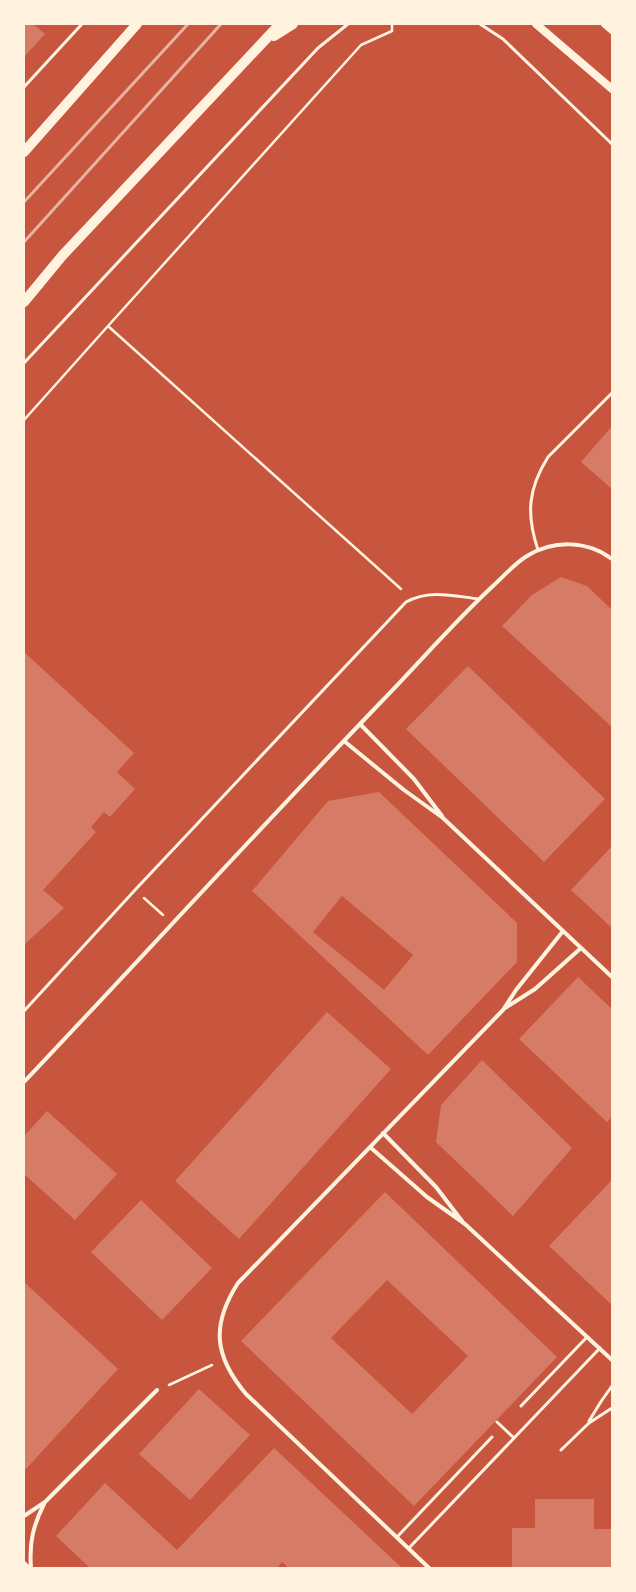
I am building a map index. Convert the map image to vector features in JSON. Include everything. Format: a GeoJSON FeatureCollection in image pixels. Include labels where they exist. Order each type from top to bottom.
{"type":"FeatureCollection","features":[{"type":"Feature","properties":{"kind":"main road"},"geometry":{"type":"LineString","coordinates":[[24,152],[137,24]]}},
{"type":"Feature","properties":{"kind":"main road"},"geometry":{"type":"LineString","coordinates":[[24,302],[62,256],[280,24]]}},
{"type":"Feature","properties":{"kind":"main road"},"geometry":{"type":"LineString","coordinates":[[260,45],[293,24]]}},
{"type":"Feature","properties":{"kind":"main road"},"geometry":{"type":"LineString","coordinates":[[536,24],[612,89]]}},
{"type":"Feature","properties":{"kind":"main road"},"geometry":{"type":"LineString","coordinates":[[605,24],[612,30]]}},
{"type":"Feature","properties":{"kind":"street"},"geometry":{"type":"LineString","coordinates":[[24,1082],[479,599],[526,557],[538,550],[553,545],[567,544],[582,545],[596,549],[612,559]]}},
{"type":"Feature","properties":{"kind":"street"},"geometry":{"type":"LineString","coordinates":[[360,724],[414,779],[443,818]]}},
{"type":"Feature","properties":{"kind":"street"},"geometry":{"type":"LineString","coordinates":[[344,741],[404,790],[443,818],[612,977]]}},
{"type":"Feature","properties":{"kind":"street"},"geometry":{"type":"LineString","coordinates":[[430,1568],[246,1394],[233,1378],[224,1360],[220,1340],[221,1320],[227,1301],[238,1283],[503,1010],[523,981],[564,931]]}},
{"type":"Feature","properties":{"kind":"street"},"geometry":{"type":"LineString","coordinates":[[503,1010],[525,996],[581,948]]}},
{"type":"Feature","properties":{"kind":"street"},"geometry":{"type":"LineString","coordinates":[[383,1133],[436,1187],[465,1224]]}},
{"type":"Feature","properties":{"kind":"street"},"geometry":{"type":"LineString","coordinates":[[370,1147],[427,1197],[465,1224],[612,1360]]}},
{"type":"Feature","properties":{"kind":"street"},"geometry":{"type":"LineString","coordinates":[[24,1516],[45,1502],[157,1390]]}},
{"type":"Feature","properties":{"kind":"street"},"geometry":{"type":"LineString","coordinates":[[31,1568],[30,1554],[32,1536],[37,1518],[45,1502]]}},
{"type":"Feature","properties":{"kind":"street"},"geometry":{"type":"LineString","coordinates":[[24,1565],[27,1568]]}},
{"type":"Feature","properties":{"kind":"lane"},"geometry":{"type":"LineString","coordinates":[[24,87],[82,24]]}},
{"type":"Feature","properties":{"kind":"lane"},"geometry":{"type":"LineString","coordinates":[[24,363],[318,48],[348,24]]}},
{"type":"Feature","properties":{"kind":"lane"},"geometry":{"type":"LineString","coordinates":[[480,24],[503,39],[612,144]]}},
{"type":"Feature","properties":{"kind":"lane"},"geometry":{"type":"LineString","coordinates":[[538,550],[533,534],[530,511],[535,483],[541,470],[548,457],[612,392]]}},
{"type":"Feature","properties":{"kind":"lane"},"geometry":{"type":"LineString","coordinates":[[24,1011],[135,890],[406,602],[424,594],[479,599]]}},
{"type":"Feature","properties":{"kind":"lane"},"geometry":{"type":"LineString","coordinates":[[521,1406],[587,1337]]}},
{"type":"Feature","properties":{"kind":"lane"},"geometry":{"type":"LineString","coordinates":[[409,1548],[600,1348]]}},
{"type":"Feature","properties":{"kind":"lane"},"geometry":{"type":"LineString","coordinates":[[588,1423],[612,1386]]}},
{"type":"Feature","properties":{"kind":"lane"},"geometry":{"type":"LineString","coordinates":[[561,1450],[588,1423],[612,1408]]}},
{"type":"Feature","properties":{"kind":"lane"},"geometry":{"type":"LineString","coordinates":[[497,1422],[514,1438]]}},
{"type":"Feature","properties":{"kind":"lane"},"geometry":{"type":"LineString","coordinates":[[397,1537],[492,1437]]}},
{"type":"Feature","properties":{"kind":"path"},"geometry":{"type":"LineString","coordinates":[[24,420],[361,45],[392,31],[392,24]]}},
{"type":"Feature","properties":{"kind":"path"},"geometry":{"type":"LineString","coordinates":[[108,326],[401,589],[390,599],[399,609]]}},
{"type":"Feature","properties":{"kind":"path"},"geometry":{"type":"LineString","coordinates":[[135,890],[173,924]]}},
{"type":"Feature","properties":{"kind":"path"},"geometry":{"type":"LineString","coordinates":[[157,1390],[224,1360]]}},
{"type":"Feature","properties":{"kind":"building"},"geometry":{"type":"Polygon","coordinates":[[[24,24],[33,24],[45,34],[24,57],[24,24]]]}},
{"type":"Feature","properties":{"kind":"building"},"geometry":{"type":"Polygon","coordinates":[[[612,426],[612,489],[581,462],[612,426]]]}},
{"type":"Feature","properties":{"kind":"building"},"geometry":{"type":"Polygon","coordinates":[[[561,577],[587,586],[612,610],[612,727],[502,626],[532,595],[561,577]]]}},
{"type":"Feature","properties":{"kind":"building"},"geometry":{"type":"Polygon","coordinates":[[[24,652],[134,753],[117,772],[135,789],[110,817],[104,812],[91,827],[96,832],[43,890],[64,908],[24,945],[24,652]]]}},
{"type":"Feature","properties":{"kind":"building"},"geometry":{"type":"Polygon","coordinates":[[[468,666],[605,799],[544,862],[406,729],[468,666]]]}},
{"type":"Feature","properties":{"kind":"building"},"geometry":{"type":"Polygon","coordinates":[[[379,792],[517,923],[517,962],[428,1055],[252,891],[328,801],[379,792]],[[342,896],[313,932],[384,990],[413,955],[342,896]]]}},
{"type":"Feature","properties":{"kind":"building"},"geometry":{"type":"Polygon","coordinates":[[[612,846],[612,928],[571,890],[612,846]]]}},
{"type":"Feature","properties":{"kind":"building"},"geometry":{"type":"Polygon","coordinates":[[[578,977],[612,1009],[612,1117],[607,1122],[519,1039],[578,977]]]}},
{"type":"Feature","properties":{"kind":"building"},"geometry":{"type":"Polygon","coordinates":[[[327,1012],[391,1069],[239,1239],[175,1181],[327,1012]]]}},
{"type":"Feature","properties":{"kind":"building"},"geometry":{"type":"Polygon","coordinates":[[[482,1060],[572,1148],[513,1216],[436,1142],[441,1105],[482,1060]]]}},
{"type":"Feature","properties":{"kind":"building"},"geometry":{"type":"Polygon","coordinates":[[[47,1111],[117,1174],[75,1220],[24,1174],[24,1136],[47,1111]]]}},
{"type":"Feature","properties":{"kind":"building"},"geometry":{"type":"Polygon","coordinates":[[[612,1180],[612,1305],[549,1246],[612,1180]]]}},
{"type":"Feature","properties":{"kind":"building"},"geometry":{"type":"Polygon","coordinates":[[[385,1192],[557,1357],[414,1506],[241,1341],[385,1192]],[[387,1280],[331,1338],[412,1414],[468,1356],[387,1280]]]}},
{"type":"Feature","properties":{"kind":"building"},"geometry":{"type":"Polygon","coordinates":[[[141,1200],[212,1268],[162,1320],[91,1252],[141,1200]]]}},
{"type":"Feature","properties":{"kind":"building"},"geometry":{"type":"Polygon","coordinates":[[[24,1282],[118,1369],[24,1471],[24,1282]]]}},
{"type":"Feature","properties":{"kind":"building"},"geometry":{"type":"Polygon","coordinates":[[[199,1389],[250,1435],[190,1500],[139,1454],[199,1389]]]}},
{"type":"Feature","properties":{"kind":"building"},"geometry":{"type":"Polygon","coordinates":[[[274,1448],[402,1568],[289,1568],[282,1562],[277,1568],[90,1568],[56,1536],[105,1483],[177,1550],[274,1448]]]}},
{"type":"Feature","properties":{"kind":"building"},"geometry":{"type":"Polygon","coordinates":[[[535,1499],[594,1499],[594,1529],[612,1529],[612,1568],[512,1568],[512,1528],[535,1528],[535,1499]]]}},
{"type":"Feature","properties":{"kind":"railway"},"geometry":{"type":"LineString","coordinates":[[24,202],[188,24]]}},
{"type":"Feature","properties":{"kind":"railway"},"geometry":{"type":"LineString","coordinates":[[24,242],[221,24]]}}]}
